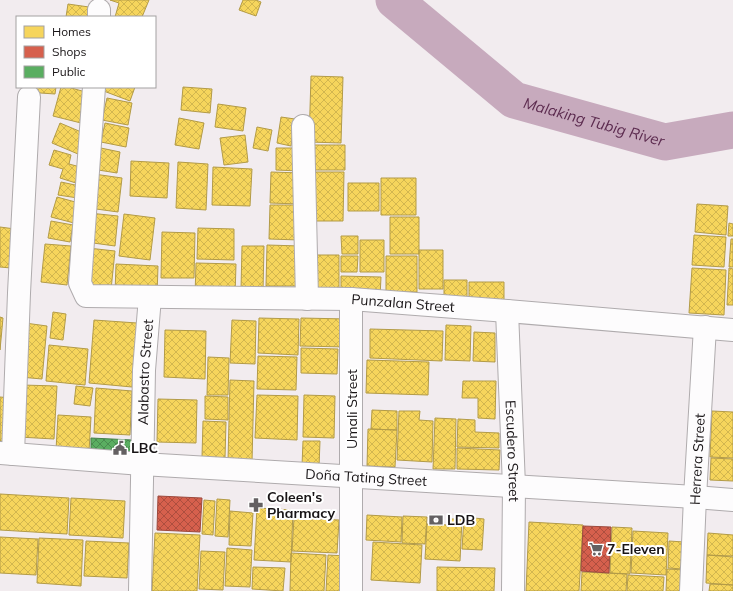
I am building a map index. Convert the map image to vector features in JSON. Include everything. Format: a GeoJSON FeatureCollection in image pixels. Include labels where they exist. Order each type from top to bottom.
{"type":"FeatureCollection","features":[{"type":"Feature","properties":{"kind":"street","name":"Punzalan Street"},"geometry":{"type":"LineString","coordinates":[[94,88],[80,283],[86,296],[351,299],[733,330]]}},
{"type":"Feature","properties":{"kind":"street"},"geometry":{"type":"LineString","coordinates":[[7,453],[19,293],[29,97]]}},
{"type":"Feature","properties":{"kind":"street"},"geometry":{"type":"LineString","coordinates":[[303,126],[307,299]]}},
{"type":"Feature","properties":{"kind":"street","name":"Alabastro Street"},"geometry":{"type":"LineString","coordinates":[[140,591],[144,370],[150,297]]}},
{"type":"Feature","properties":{"kind":"street","name":"Umali Street"},"geometry":{"type":"LineString","coordinates":[[351,299],[351,591]]}},
{"type":"Feature","properties":{"kind":"street","name":"Escudero Street"},"geometry":{"type":"LineString","coordinates":[[507,311],[514,486],[513,591]]}},
{"type":"Feature","properties":{"kind":"street","name":"Herrera Street"},"geometry":{"type":"LineString","coordinates":[[691,591],[694,497],[706,328]]}},
{"type":"Feature","properties":{"kind":"street","name":"Doña Tating Street"},"geometry":{"type":"LineString","coordinates":[[7,453],[142,464],[733,500]]}},
{"type":"Feature","properties":{"kind":"building: Homes"},"geometry":{"type":"Polygon","coordinates":[[[110,0],[149,0],[142,16],[115,16],[119,3],[110,0]]]}},
{"type":"Feature","properties":{"kind":"building: Homes"},"geometry":{"type":"Polygon","coordinates":[[[243,0],[256,0],[261,2],[256,16],[239,10],[243,0]]]}},
{"type":"Feature","properties":{"kind":"building: Homes"},"geometry":{"type":"Polygon","coordinates":[[[68,4],[96,8],[95,16],[66,16],[68,4]]]}},
{"type":"Feature","properties":{"kind":"building: Homes"},"geometry":{"type":"Polygon","coordinates":[[[311,76],[343,77],[341,143],[309,142],[311,76]]]}},
{"type":"Feature","properties":{"kind":"building: Homes"},"geometry":{"type":"Polygon","coordinates":[[[183,87],[212,89],[210,113],[181,110],[183,87]]]}},
{"type":"Feature","properties":{"kind":"building: Homes"},"geometry":{"type":"Polygon","coordinates":[[[26,88],[56,88],[55,94],[26,92],[26,88]]]}},
{"type":"Feature","properties":{"kind":"building: Homes"},"geometry":{"type":"Polygon","coordinates":[[[61,88],[72,88],[89,93],[81,123],[53,116],[61,88]]]}},
{"type":"Feature","properties":{"kind":"building: Homes"},"geometry":{"type":"Polygon","coordinates":[[[102,88],[135,88],[130,101],[101,90],[102,88]]]}},
{"type":"Feature","properties":{"kind":"building: Homes"},"geometry":{"type":"Polygon","coordinates":[[[107,98],[132,103],[128,125],[102,120],[107,98]]]}},
{"type":"Feature","properties":{"kind":"building: Homes"},"geometry":{"type":"Polygon","coordinates":[[[218,104],[246,108],[243,131],[215,127],[218,104]]]}},
{"type":"Feature","properties":{"kind":"building: Homes"},"geometry":{"type":"Polygon","coordinates":[[[281,117],[295,119],[291,146],[277,143],[281,117]]]}},
{"type":"Feature","properties":{"kind":"building: Homes"},"geometry":{"type":"Polygon","coordinates":[[[179,118],[204,123],[199,149],[175,145],[179,118]]]}},
{"type":"Feature","properties":{"kind":"building: Homes"},"geometry":{"type":"Polygon","coordinates":[[[60,123],[86,134],[78,154],[52,143],[60,123]]]}},
{"type":"Feature","properties":{"kind":"building: Homes"},"geometry":{"type":"Polygon","coordinates":[[[105,123],[129,128],[126,147],[101,142],[105,123]]]}},
{"type":"Feature","properties":{"kind":"building: Homes"},"geometry":{"type":"Polygon","coordinates":[[[257,127],[272,130],[268,151],[253,148],[257,127]]]}},
{"type":"Feature","properties":{"kind":"building: Homes"},"geometry":{"type":"Polygon","coordinates":[[[245,135],[248,162],[224,165],[220,138],[245,135]]]}},
{"type":"Feature","properties":{"kind":"building: Homes"},"geometry":{"type":"Polygon","coordinates":[[[309,145],[345,145],[345,170],[309,170],[309,145]]]}},
{"type":"Feature","properties":{"kind":"building: Homes"},"geometry":{"type":"Polygon","coordinates":[[[96,147],[120,152],[117,173],[92,169],[96,147]]]}},
{"type":"Feature","properties":{"kind":"building: Homes"},"geometry":{"type":"Polygon","coordinates":[[[276,148],[301,148],[300,171],[276,170],[276,148]]]}},
{"type":"Feature","properties":{"kind":"building: Homes"},"geometry":{"type":"Polygon","coordinates":[[[54,150],[71,155],[69,164],[84,168],[79,184],[60,178],[63,169],[49,165],[54,150]]]}},
{"type":"Feature","properties":{"kind":"building: Homes"},"geometry":{"type":"Polygon","coordinates":[[[131,161],[169,163],[167,198],[130,196],[131,161]]]}},
{"type":"Feature","properties":{"kind":"building: Homes"},"geometry":{"type":"Polygon","coordinates":[[[178,162],[208,164],[206,210],[176,208],[178,162]]]}},
{"type":"Feature","properties":{"kind":"building: Homes"},"geometry":{"type":"Polygon","coordinates":[[[213,167],[252,169],[250,206],[212,205],[213,167]]]}},
{"type":"Feature","properties":{"kind":"building: Homes"},"geometry":{"type":"Polygon","coordinates":[[[271,172],[301,173],[300,204],[270,203],[271,172]]]}},
{"type":"Feature","properties":{"kind":"building: Homes"},"geometry":{"type":"Polygon","coordinates":[[[308,172],[344,172],[343,221],[308,221],[308,172]]]}},
{"type":"Feature","properties":{"kind":"building: Homes"},"geometry":{"type":"Polygon","coordinates":[[[94,174],[122,178],[118,212],[89,208],[94,174]]]}},
{"type":"Feature","properties":{"kind":"building: Homes"},"geometry":{"type":"Polygon","coordinates":[[[381,178],[416,178],[416,215],[381,215],[381,178]]]}},
{"type":"Feature","properties":{"kind":"building: Homes"},"geometry":{"type":"Polygon","coordinates":[[[61,182],[80,186],[78,198],[58,195],[61,182]]]}},
{"type":"Feature","properties":{"kind":"building: Homes"},"geometry":{"type":"Polygon","coordinates":[[[348,183],[379,183],[379,211],[348,211],[348,183]]]}},
{"type":"Feature","properties":{"kind":"building: Homes"},"geometry":{"type":"Polygon","coordinates":[[[57,197],[79,203],[74,223],[51,217],[57,197]]]}},
{"type":"Feature","properties":{"kind":"building: Homes"},"geometry":{"type":"Polygon","coordinates":[[[697,204],[728,206],[726,235],[695,232],[697,204]]]}},
{"type":"Feature","properties":{"kind":"building: Homes"},"geometry":{"type":"Polygon","coordinates":[[[270,205],[300,205],[300,240],[269,239],[270,205]]]}},
{"type":"Feature","properties":{"kind":"building: Homes"},"geometry":{"type":"Polygon","coordinates":[[[89,213],[118,216],[115,246],[86,242],[89,213]]]}},
{"type":"Feature","properties":{"kind":"building: Homes"},"geometry":{"type":"Polygon","coordinates":[[[124,214],[155,218],[150,260],[119,256],[124,214]]]}},
{"type":"Feature","properties":{"kind":"building: Homes"},"geometry":{"type":"Polygon","coordinates":[[[390,217],[419,217],[419,254],[390,254],[390,217]]]}},
{"type":"Feature","properties":{"kind":"building: Homes"},"geometry":{"type":"Polygon","coordinates":[[[51,221],[73,225],[70,242],[48,238],[51,221]]]}},
{"type":"Feature","properties":{"kind":"building: Homes"},"geometry":{"type":"Polygon","coordinates":[[[729,223],[733,224],[733,236],[728,236],[729,223]]]}},
{"type":"Feature","properties":{"kind":"building: Homes"},"geometry":{"type":"Polygon","coordinates":[[[0,227],[15,229],[11,268],[0,267],[0,227]]]}},
{"type":"Feature","properties":{"kind":"building: Homes"},"geometry":{"type":"Polygon","coordinates":[[[198,228],[234,229],[234,260],[197,259],[198,228]]]}},
{"type":"Feature","properties":{"kind":"building: Homes"},"geometry":{"type":"Polygon","coordinates":[[[162,232],[195,233],[194,278],[161,278],[162,232]]]}},
{"type":"Feature","properties":{"kind":"building: Homes"},"geometry":{"type":"Polygon","coordinates":[[[694,235],[726,237],[724,267],[692,265],[694,235]]]}},
{"type":"Feature","properties":{"kind":"building: Homes"},"geometry":{"type":"Polygon","coordinates":[[[341,236],[358,236],[358,254],[342,254],[341,236]]]}},
{"type":"Feature","properties":{"kind":"building: Homes"},"geometry":{"type":"Polygon","coordinates":[[[731,239],[733,239],[733,267],[729,267],[731,239]]]}},
{"type":"Feature","properties":{"kind":"building: Homes"},"geometry":{"type":"Polygon","coordinates":[[[360,240],[384,240],[384,272],[360,272],[360,240]]]}},
{"type":"Feature","properties":{"kind":"building: Homes"},"geometry":{"type":"Polygon","coordinates":[[[45,244],[71,246],[67,285],[41,282],[45,244]]]}},
{"type":"Feature","properties":{"kind":"building: Homes"},"geometry":{"type":"Polygon","coordinates":[[[267,245],[300,246],[299,286],[266,286],[267,245]]]}},
{"type":"Feature","properties":{"kind":"building: Homes"},"geometry":{"type":"Polygon","coordinates":[[[242,246],[264,246],[263,291],[241,290],[242,246]]]}},
{"type":"Feature","properties":{"kind":"building: Homes"},"geometry":{"type":"Polygon","coordinates":[[[88,248],[115,251],[111,290],[84,288],[88,248]]]}},
{"type":"Feature","properties":{"kind":"building: Homes"},"geometry":{"type":"Polygon","coordinates":[[[419,250],[443,250],[443,289],[419,289],[419,250]]]}},
{"type":"Feature","properties":{"kind":"building: Homes"},"geometry":{"type":"Polygon","coordinates":[[[308,255],[339,255],[339,297],[308,297],[308,255]]]}},
{"type":"Feature","properties":{"kind":"building: Homes"},"geometry":{"type":"Polygon","coordinates":[[[341,256],[358,256],[357,272],[341,272],[341,256]]]}},
{"type":"Feature","properties":{"kind":"building: Homes"},"geometry":{"type":"Polygon","coordinates":[[[386,256],[417,256],[417,292],[386,292],[386,256]]]}},
{"type":"Feature","properties":{"kind":"building: Homes"},"geometry":{"type":"Polygon","coordinates":[[[196,263],[236,264],[235,297],[195,296],[196,263]]]}},
{"type":"Feature","properties":{"kind":"building: Homes"},"geometry":{"type":"Polygon","coordinates":[[[116,264],[158,266],[157,296],[115,294],[116,264]]]}},
{"type":"Feature","properties":{"kind":"building: Homes"},"geometry":{"type":"Polygon","coordinates":[[[692,268],[726,270],[724,315],[689,313],[692,268]]]}},
{"type":"Feature","properties":{"kind":"building: Homes"},"geometry":{"type":"Polygon","coordinates":[[[729,268],[733,269],[733,305],[727,305],[729,268]]]}},
{"type":"Feature","properties":{"kind":"building: Homes"},"geometry":{"type":"Polygon","coordinates":[[[341,276],[381,277],[380,297],[341,297],[341,276]]]}},
{"type":"Feature","properties":{"kind":"building: Homes"},"geometry":{"type":"Polygon","coordinates":[[[444,280],[467,280],[467,304],[444,304],[444,280]]]}},
{"type":"Feature","properties":{"kind":"building: Homes"},"geometry":{"type":"Polygon","coordinates":[[[469,282],[504,282],[504,305],[469,305],[469,282]]]}},
{"type":"Feature","properties":{"kind":"building: Homes"},"geometry":{"type":"Polygon","coordinates":[[[53,312],[66,314],[63,340],[50,338],[53,312]]]}},
{"type":"Feature","properties":{"kind":"building: Homes"},"geometry":{"type":"Polygon","coordinates":[[[0,317],[3,318],[0,350],[0,317]]]}},
{"type":"Feature","properties":{"kind":"building: Homes"},"geometry":{"type":"Polygon","coordinates":[[[259,318],[299,319],[298,355],[258,353],[259,318]]]}},
{"type":"Feature","properties":{"kind":"building: Homes"},"geometry":{"type":"Polygon","coordinates":[[[301,318],[347,319],[347,347],[300,346],[301,318]]]}},
{"type":"Feature","properties":{"kind":"building: Homes"},"geometry":{"type":"Polygon","coordinates":[[[94,320],[137,323],[132,387],[89,383],[94,320]]]}},
{"type":"Feature","properties":{"kind":"building: Homes"},"geometry":{"type":"Polygon","coordinates":[[[232,320],[256,321],[255,364],[230,363],[232,320]]]}},
{"type":"Feature","properties":{"kind":"building: Homes"},"geometry":{"type":"Polygon","coordinates":[[[25,323],[47,326],[42,379],[20,377],[25,323]]]}},
{"type":"Feature","properties":{"kind":"building: Homes"},"geometry":{"type":"Polygon","coordinates":[[[446,325],[471,326],[470,361],[445,360],[446,325]]]}},
{"type":"Feature","properties":{"kind":"building: Homes"},"geometry":{"type":"Polygon","coordinates":[[[370,329],[443,331],[442,361],[370,358],[370,329]]]}},
{"type":"Feature","properties":{"kind":"building: Homes"},"geometry":{"type":"Polygon","coordinates":[[[165,330],[206,331],[205,379],[164,377],[165,330]]]}},
{"type":"Feature","properties":{"kind":"building: Homes"},"geometry":{"type":"Polygon","coordinates":[[[474,332],[495,333],[495,362],[473,361],[474,332]]]}},
{"type":"Feature","properties":{"kind":"building: Homes"},"geometry":{"type":"Polygon","coordinates":[[[49,345],[88,349],[85,385],[46,381],[49,345]]]}},
{"type":"Feature","properties":{"kind":"building: Homes"},"geometry":{"type":"Polygon","coordinates":[[[301,348],[338,349],[337,374],[301,373],[301,348]]]}},
{"type":"Feature","properties":{"kind":"building: Homes"},"geometry":{"type":"Polygon","coordinates":[[[258,356],[297,357],[296,390],[257,389],[258,356]]]}},
{"type":"Feature","properties":{"kind":"building: Homes"},"geometry":{"type":"Polygon","coordinates":[[[208,357],[229,358],[228,395],[207,395],[208,357]]]}},
{"type":"Feature","properties":{"kind":"building: Homes"},"geometry":{"type":"Polygon","coordinates":[[[367,360],[429,362],[428,395],[366,393],[367,360]]]}},
{"type":"Feature","properties":{"kind":"building: Homes"},"geometry":{"type":"Polygon","coordinates":[[[230,380],[254,381],[252,462],[228,461],[230,380]]]}},
{"type":"Feature","properties":{"kind":"building: Homes"},"geometry":{"type":"Polygon","coordinates":[[[463,381],[496,381],[495,419],[478,418],[478,398],[462,398],[463,381]]]}},
{"type":"Feature","properties":{"kind":"building: Homes"},"geometry":{"type":"Polygon","coordinates":[[[22,385],[57,386],[54,439],[19,437],[22,385]]]}},
{"type":"Feature","properties":{"kind":"building: Homes"},"geometry":{"type":"Polygon","coordinates":[[[76,386],[93,388],[90,406],[74,404],[76,386]]]}},
{"type":"Feature","properties":{"kind":"building: Homes"},"geometry":{"type":"Polygon","coordinates":[[[96,388],[132,391],[130,435],[94,433],[96,388]]]}},
{"type":"Feature","properties":{"kind":"building: Homes"},"geometry":{"type":"Polygon","coordinates":[[[257,395],[298,396],[297,440],[255,438],[257,395]]]}},
{"type":"Feature","properties":{"kind":"building: Homes"},"geometry":{"type":"Polygon","coordinates":[[[304,395],[335,396],[334,438],[303,437],[304,395]]]}},
{"type":"Feature","properties":{"kind":"building: Homes"},"geometry":{"type":"Polygon","coordinates":[[[205,396],[228,397],[228,420],[205,419],[205,396]]]}},
{"type":"Feature","properties":{"kind":"building: Homes"},"geometry":{"type":"Polygon","coordinates":[[[0,397],[12,398],[9,442],[0,441],[0,397]]]}},
{"type":"Feature","properties":{"kind":"building: Homes"},"geometry":{"type":"Polygon","coordinates":[[[158,399],[197,400],[196,443],[157,442],[158,399]]]}},
{"type":"Feature","properties":{"kind":"building: Homes"},"geometry":{"type":"Polygon","coordinates":[[[372,410],[397,411],[397,430],[371,429],[372,410]]]}},
{"type":"Feature","properties":{"kind":"building: Homes"},"geometry":{"type":"Polygon","coordinates":[[[399,411],[420,411],[419,420],[433,421],[432,462],[397,460],[399,411]]]}},
{"type":"Feature","properties":{"kind":"building: Homes"},"geometry":{"type":"Polygon","coordinates":[[[712,411],[733,412],[733,458],[710,457],[712,411]]]}},
{"type":"Feature","properties":{"kind":"building: Homes"},"geometry":{"type":"Polygon","coordinates":[[[58,415],[91,417],[89,452],[56,450],[58,415]]]}},
{"type":"Feature","properties":{"kind":"building: Homes"},"geometry":{"type":"Polygon","coordinates":[[[435,418],[456,419],[455,469],[433,469],[435,418]]]}},
{"type":"Feature","properties":{"kind":"building: Homes"},"geometry":{"type":"Polygon","coordinates":[[[458,419],[475,420],[475,432],[499,433],[499,448],[457,447],[458,419]]]}},
{"type":"Feature","properties":{"kind":"building: Homes"},"geometry":{"type":"Polygon","coordinates":[[[203,421],[226,422],[225,458],[202,457],[203,421]]]}},
{"type":"Feature","properties":{"kind":"building: Homes"},"geometry":{"type":"Polygon","coordinates":[[[368,429],[397,430],[395,467],[367,466],[368,429]]]}},
{"type":"Feature","properties":{"kind":"building: Homes"},"geometry":{"type":"Polygon","coordinates":[[[303,441],[320,441],[319,467],[302,466],[303,441]]]}},
{"type":"Feature","properties":{"kind":"building: Homes"},"geometry":{"type":"Polygon","coordinates":[[[457,448],[500,450],[499,470],[457,469],[457,448]]]}},
{"type":"Feature","properties":{"kind":"building: Homes"},"geometry":{"type":"Polygon","coordinates":[[[711,458],[733,459],[733,481],[710,480],[711,458]]]}},
{"type":"Feature","properties":{"kind":"building: Homes"},"geometry":{"type":"Polygon","coordinates":[[[0,494],[69,498],[67,534],[0,530],[0,494]]]}},
{"type":"Feature","properties":{"kind":"building: Homes"},"geometry":{"type":"Polygon","coordinates":[[[71,498],[125,501],[123,538],[69,535],[71,498]]]}},
{"type":"Feature","properties":{"kind":"building: Homes"},"geometry":{"type":"Polygon","coordinates":[[[217,499],[230,500],[228,537],[215,536],[217,499]]]}},
{"type":"Feature","properties":{"kind":"building: Homes"},"geometry":{"type":"Polygon","coordinates":[[[204,500],[215,501],[213,535],[202,534],[204,500]]]}},
{"type":"Feature","properties":{"kind":"building: Homes"},"geometry":{"type":"Polygon","coordinates":[[[257,508],[293,510],[291,562],[254,560],[257,508]]]}},
{"type":"Feature","properties":{"kind":"building: Homes"},"geometry":{"type":"Polygon","coordinates":[[[230,511],[253,513],[251,546],[229,545],[230,511]]]}},
{"type":"Feature","properties":{"kind":"building: Homes"},"geometry":{"type":"Polygon","coordinates":[[[367,515],[402,517],[401,542],[366,540],[367,515]]]}},
{"type":"Feature","properties":{"kind":"building: Homes"},"geometry":{"type":"Polygon","coordinates":[[[403,516],[427,517],[425,544],[402,543],[403,516]]]}},
{"type":"Feature","properties":{"kind":"building: Homes"},"geometry":{"type":"Polygon","coordinates":[[[464,517],[484,519],[482,550],[462,549],[464,517]]]}},
{"type":"Feature","properties":{"kind":"building: Homes"},"geometry":{"type":"Polygon","coordinates":[[[294,518],[339,520],[337,553],[292,551],[294,518]]]}},
{"type":"Feature","properties":{"kind":"building: Homes"},"geometry":{"type":"Polygon","coordinates":[[[448,519],[462,519],[460,561],[425,559],[427,524],[448,525],[448,519]]]}},
{"type":"Feature","properties":{"kind":"building: Homes"},"geometry":{"type":"Polygon","coordinates":[[[529,522],[583,525],[579,591],[526,591],[529,522]]]}},
{"type":"Feature","properties":{"kind":"building: Homes"},"geometry":{"type":"Polygon","coordinates":[[[612,527],[632,528],[630,574],[610,573],[612,527]]]}},
{"type":"Feature","properties":{"kind":"building: Homes"},"geometry":{"type":"Polygon","coordinates":[[[633,531],[668,533],[666,575],[631,573],[633,531]]]}},
{"type":"Feature","properties":{"kind":"building: Homes"},"geometry":{"type":"Polygon","coordinates":[[[155,533],[200,535],[197,591],[152,591],[155,533]]]}},
{"type":"Feature","properties":{"kind":"building: Homes"},"geometry":{"type":"Polygon","coordinates":[[[708,533],[733,535],[733,556],[707,555],[708,533]]]}},
{"type":"Feature","properties":{"kind":"building: Homes"},"geometry":{"type":"Polygon","coordinates":[[[0,537],[38,539],[36,575],[0,573],[0,537]]]}},
{"type":"Feature","properties":{"kind":"building: Homes"},"geometry":{"type":"Polygon","coordinates":[[[39,538],[83,540],[81,586],[37,583],[39,538]]]}},
{"type":"Feature","properties":{"kind":"building: Homes"},"geometry":{"type":"Polygon","coordinates":[[[86,541],[129,543],[127,578],[84,576],[86,541]]]}},
{"type":"Feature","properties":{"kind":"building: Homes"},"geometry":{"type":"Polygon","coordinates":[[[669,541],[684,542],[683,569],[668,568],[669,541]]]}},
{"type":"Feature","properties":{"kind":"building: Homes"},"geometry":{"type":"Polygon","coordinates":[[[373,542],[422,545],[420,583],[371,580],[373,542]]]}},
{"type":"Feature","properties":{"kind":"building: Homes"},"geometry":{"type":"Polygon","coordinates":[[[227,548],[252,550],[250,587],[225,586],[227,548]]]}},
{"type":"Feature","properties":{"kind":"building: Homes"},"geometry":{"type":"Polygon","coordinates":[[[201,551],[225,552],[223,590],[199,589],[201,551]]]}},
{"type":"Feature","properties":{"kind":"building: Homes"},"geometry":{"type":"Polygon","coordinates":[[[291,553],[326,555],[324,591],[290,591],[291,553]]]}},
{"type":"Feature","properties":{"kind":"building: Homes"},"geometry":{"type":"Polygon","coordinates":[[[328,555],[346,556],[344,591],[326,591],[328,555]]]}},
{"type":"Feature","properties":{"kind":"building: Homes"},"geometry":{"type":"Polygon","coordinates":[[[707,555],[733,557],[733,585],[706,583],[707,555]]]}},
{"type":"Feature","properties":{"kind":"building: Homes"},"geometry":{"type":"Polygon","coordinates":[[[253,567],[285,568],[283,591],[252,589],[253,567]]]}},
{"type":"Feature","properties":{"kind":"building: Homes"},"geometry":{"type":"Polygon","coordinates":[[[437,567],[495,568],[494,591],[437,591],[437,567]]]}},
{"type":"Feature","properties":{"kind":"building: Homes"},"geometry":{"type":"Polygon","coordinates":[[[667,569],[685,570],[684,591],[666,591],[667,569]]]}},
{"type":"Feature","properties":{"kind":"building: Homes"},"geometry":{"type":"Polygon","coordinates":[[[582,572],[627,574],[626,591],[581,591],[582,572]]]}},
{"type":"Feature","properties":{"kind":"building: Homes"},"geometry":{"type":"Polygon","coordinates":[[[628,575],[664,577],[663,591],[627,591],[628,575]]]}},
{"type":"Feature","properties":{"kind":"building: Homes"},"geometry":{"type":"Polygon","coordinates":[[[710,584],[733,585],[733,591],[709,591],[710,584]]]}},
{"type":"Feature","properties":{"kind":"building: Shops"},"geometry":{"type":"Polygon","coordinates":[[[158,496],[202,498],[200,532],[157,530],[158,496]]]}},
{"type":"Feature","properties":{"kind":"building: Shops","name":"7-Eleven"},"geometry":{"type":"Polygon","coordinates":[[[583,526],[611,527],[609,573],[581,571],[583,526]]]}},
{"type":"Feature","properties":{"kind":"building: Public"},"geometry":{"type":"Polygon","coordinates":[[[91,438],[132,440],[131,457],[91,456],[91,438]]]}},
{"type":"Feature","properties":{"kind":"waterway","name":"Malaking Tubig River"},"geometry":{"type":"LineString","coordinates":[[394,0],[514,100],[665,142],[733,130]]}},
{"type":"Feature","properties":{"kind":"place","name":"LBC"},"geometry":{"type":"Point","coordinates":[120,448]}},
{"type":"Feature","properties":{"kind":"place","name":"Coleen's Pharmacy"},"geometry":{"type":"Point","coordinates":[256,505]}},
{"type":"Feature","properties":{"kind":"place","name":"LDB"},"geometry":{"type":"Point","coordinates":[436,520]}},
{"type":"Feature","properties":{"kind":"place","name":"7-Eleven"},"geometry":{"type":"Point","coordinates":[596,549]}}]}
